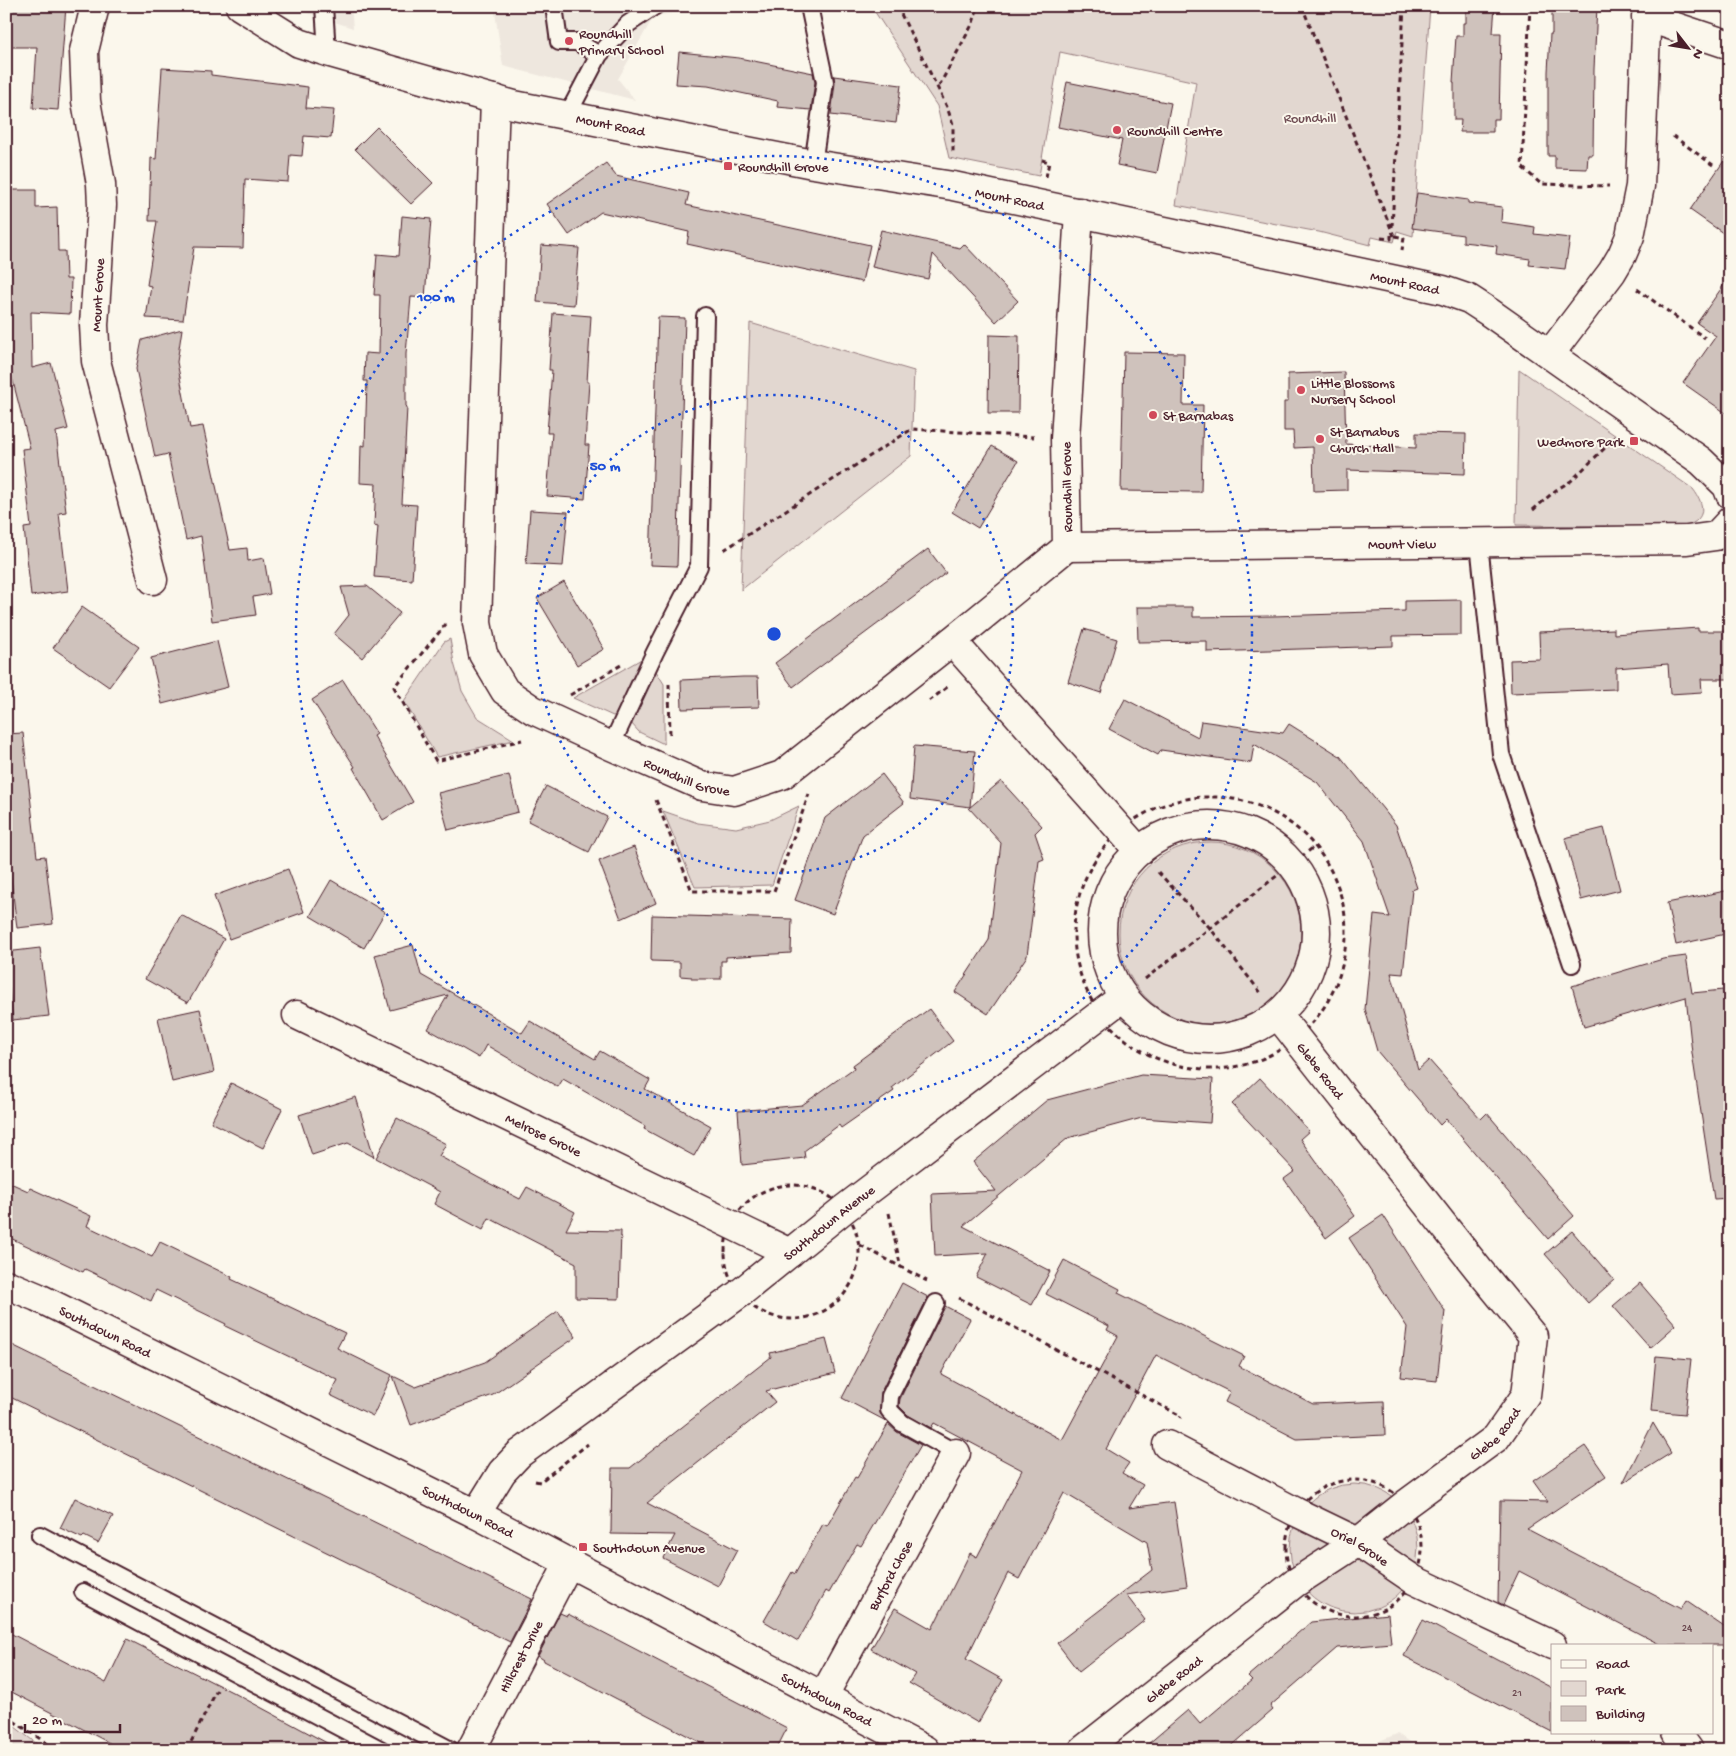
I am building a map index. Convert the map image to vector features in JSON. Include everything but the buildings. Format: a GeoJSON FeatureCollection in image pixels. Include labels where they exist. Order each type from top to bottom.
{"type":"FeatureCollection","features":[{"type":"Feature","properties":{"kind":"street","name":"Mount Grove"},"geometry":{"type":"LineString","coordinates":[[94,6],[84,51],[86,101],[101,184],[102,205],[94,325],[96,361],[153,580]]}},
{"type":"Feature","properties":{"kind":"street","name":"Mount Road"},"geometry":{"type":"LineString","coordinates":[[240,6],[299,43],[494,99],[568,116],[813,164],[953,186],[1443,290],[1468,299],[1550,354],[1700,461],[1727,486],[1730,494]]}},
{"type":"Feature","properties":{"kind":"street"},"geometry":{"type":"LineString","coordinates":[[1550,354],[1612,272],[1630,236],[1640,186],[1646,12],[1730,45]]}},
{"type":"Feature","properties":{"kind":"street","name":"Roundhill Grove"},"geometry":{"type":"LineString","coordinates":[[494,99],[476,623],[483,654],[505,691],[533,710],[702,786],[734,791],[782,775],[1067,548],[1065,439],[1079,212]]}},
{"type":"Feature","properties":{"kind":"street","name":"Mount View"},"geometry":{"type":"LineString","coordinates":[[1067,548],[1687,540],[1716,536],[1730,522]]}},
{"type":"Feature","properties":{"kind":"street"},"geometry":{"type":"LineString","coordinates":[[952,641],[1139,851]]}},
{"type":"Feature","properties":{"kind":"street"},"geometry":{"type":"LineString","coordinates":[[1204,825],[1230,827],[1274,846],[1292,865],[1300,875],[1310,894],[1316,936],[1314,958],[1297,994],[1278,1015],[1239,1036],[1215,1040],[1174,1034],[1150,1022],[1123,997],[1113,980],[1102,937],[1105,905],[1112,885],[1139,851],[1173,831],[1204,825]]}},
{"type":"Feature","properties":{"kind":"street","name":"Southdown Avenue"},"geometry":{"type":"LineString","coordinates":[[476,1514],[502,1472],[519,1454],[739,1294],[844,1209],[1123,997]]}},
{"type":"Feature","properties":{"kind":"street","name":"Melrose Grove"},"geometry":{"type":"LineString","coordinates":[[297,1015],[790,1253]]}},
{"type":"Feature","properties":{"kind":"street","name":"Glebe Road"},"geometry":{"type":"LineString","coordinates":[[1083,1750],[1295,1583],[1358,1542],[1496,1438],[1526,1395],[1533,1336],[1278,1015]]}},
{"type":"Feature","properties":{"kind":"street","name":"Southdown Road"},"geometry":{"type":"LineString","coordinates":[[6,1284],[46,1301],[476,1514],[916,1748]]}},
{"type":"Feature","properties":{"kind":"street","name":"Oriel Grove"},"geometry":{"type":"LineString","coordinates":[[1167,1445],[1358,1542],[1414,1580],[1551,1645]]}},
{"type":"Feature","properties":{"kind":"street","name":"Burford Close"},"geometry":{"type":"LineString","coordinates":[[823,1697],[956,1452]]}},
{"type":"Feature","properties":{"kind":"street","name":"Hillcrest Drive"},"geometry":{"type":"LineString","coordinates":[[471,1750],[569,1563]]}},
{"type":"Feature","properties":{"kind":"street"},"geometry":{"type":"LineString","coordinates":[[1677,1734],[1689,1750]]}},
{"type":"Feature","properties":{"kind":"lane"},"geometry":{"type":"LineString","coordinates":[[324,6],[327,52]]}},
{"type":"Feature","properties":{"kind":"lane"},"geometry":{"type":"LineString","coordinates":[[554,6],[559,42],[577,42],[599,55]]}},
{"type":"Feature","properties":{"kind":"lane"},"geometry":{"type":"LineString","coordinates":[[568,116],[599,55],[628,24],[655,6]]}},
{"type":"Feature","properties":{"kind":"lane"},"geometry":{"type":"LineString","coordinates":[[808,6],[825,82],[813,164]]}},
{"type":"Feature","properties":{"kind":"lane"},"geometry":{"type":"LineString","coordinates":[[611,746],[655,652],[699,566],[705,316]]}},
{"type":"Feature","properties":{"kind":"lane"},"geometry":{"type":"LineString","coordinates":[[1487,543],[1501,754],[1572,964]]}},
{"type":"Feature","properties":{"kind":"lane"},"geometry":{"type":"LineString","coordinates":[[936,1303],[890,1396],[889,1410],[902,1423],[956,1452]]}},
{"type":"Feature","properties":{"kind":"lane"},"geometry":{"type":"LineString","coordinates":[[40,1535],[451,1750]]}},
{"type":"Feature","properties":{"kind":"lane"},"geometry":{"type":"LineString","coordinates":[[83,1592],[382,1750]]}},
{"type":"Feature","properties":{"kind":"path"},"geometry":{"type":"LineString","coordinates":[[897,6],[938,86],[953,125],[953,148]]}},
{"type":"Feature","properties":{"kind":"path"},"geometry":{"type":"LineString","coordinates":[[938,86],[973,23],[978,6]]}},
{"type":"Feature","properties":{"kind":"path"},"geometry":{"type":"LineString","coordinates":[[1302,6],[1394,236]]}},
{"type":"Feature","properties":{"kind":"path"},"geometry":{"type":"LineString","coordinates":[[1392,230],[1404,6]]}},
{"type":"Feature","properties":{"kind":"path"},"geometry":{"type":"LineString","coordinates":[[1530,6],[1522,167],[1541,184],[1640,186]]}},
{"type":"Feature","properties":{"kind":"path"},"geometry":{"type":"LineString","coordinates":[[1642,114],[1713,165]]}},
{"type":"Feature","properties":{"kind":"path"},"geometry":{"type":"LineString","coordinates":[[1612,272],[1706,338]]}},
{"type":"Feature","properties":{"kind":"path"},"geometry":{"type":"LineString","coordinates":[[699,566],[912,429],[1065,439]]}},
{"type":"Feature","properties":{"kind":"path"},"geometry":{"type":"LineString","coordinates":[[1487,543],[1556,490],[1571,481],[1622,431]]}},
{"type":"Feature","properties":{"kind":"path"},"geometry":{"type":"LineString","coordinates":[[476,623],[447,623],[394,687],[436,761],[527,739]]}},
{"type":"Feature","properties":{"kind":"path"},"geometry":{"type":"LineString","coordinates":[[656,800],[692,891],[774,891],[811,789]]}},
{"type":"Feature","properties":{"kind":"path"},"geometry":{"type":"LineString","coordinates":[[1200,796],[1243,800],[1283,818],[1316,846],[1336,881],[1345,919],[1344,960],[1330,997],[1306,1029],[1296,1038],[1274,1053],[1236,1067],[1197,1069],[1158,1059],[1124,1039],[1101,1015],[1081,979],[1073,939],[1078,898],[1094,860],[1120,830],[1158,807],[1200,796]]}},
{"type":"Feature","properties":{"kind":"path"},"geometry":{"type":"LineString","coordinates":[[1123,997],[1316,846]]}},
{"type":"Feature","properties":{"kind":"path"},"geometry":{"type":"LineString","coordinates":[[1139,851],[1210,928],[1278,1015]]}},
{"type":"Feature","properties":{"kind":"path"},"geometry":{"type":"LineString","coordinates":[[888,1210],[901,1268]]}},
{"type":"Feature","properties":{"kind":"path"},"geometry":{"type":"LineString","coordinates":[[860,1246],[927,1282]]}},
{"type":"Feature","properties":{"kind":"path"},"geometry":{"type":"LineString","coordinates":[[954,1295],[1181,1416],[1167,1445]]}},
{"type":"Feature","properties":{"kind":"path"},"geometry":{"type":"LineString","coordinates":[[187,1750],[207,1711]]}},
{"type":"Feature","properties":{"kind":"path"},"geometry":{"type":"LineString","coordinates":[[6,1716],[57,1750]]}},
{"type":"Feature","properties":{"kind":"shaded area"},"geometry":{"type":"Polygon","coordinates":[[[298,6],[351,6],[353,28],[307,13],[298,6]]]}},
{"type":"Feature","properties":{"kind":"shaded area","name":"Roundhill Primary School"},"geometry":{"type":"Polygon","coordinates":[[[494,6],[718,6],[654,16],[618,79],[635,100],[503,66],[494,6]]]}},
{"type":"Feature","properties":{"kind":"shaded area"},"geometry":{"type":"Polygon","coordinates":[[[1397,1734],[1424,1750],[1359,1750],[1362,1748],[1397,1734]]]}},
{"type":"Feature","properties":{"kind":"green space","name":"Roundhill"},"geometry":{"type":"Polygon","coordinates":[[[871,6],[1430,6],[1413,236],[1397,231],[1394,242],[1372,237],[1370,245],[1319,232],[1176,205],[1196,82],[1060,52],[1039,176],[949,158],[937,106],[871,6]]]}},
{"type":"Feature","properties":{"kind":"green space"},"geometry":{"type":"Polygon","coordinates":[[[750,323],[914,371],[911,456],[741,590],[750,323]]]}},
{"type":"Feature","properties":{"kind":"green space"},"geometry":{"type":"Polygon","coordinates":[[[1519,369],[1693,489],[1702,508],[1699,518],[1690,525],[1682,527],[1516,525],[1519,369]]]}},
{"type":"Feature","properties":{"kind":"green space"},"geometry":{"type":"Polygon","coordinates":[[[450,639],[462,691],[477,717],[514,740],[437,757],[404,701],[444,642],[450,639]]]}},
{"type":"Feature","properties":{"kind":"green space"},"geometry":{"type":"Polygon","coordinates":[[[645,657],[620,713],[613,716],[573,698],[645,657]]]}},
{"type":"Feature","properties":{"kind":"green space"},"geometry":{"type":"Polygon","coordinates":[[[656,671],[664,684],[664,744],[639,732],[631,723],[656,671]]]}},
{"type":"Feature","properties":{"kind":"green space"},"geometry":{"type":"Polygon","coordinates":[[[799,806],[772,885],[695,887],[663,811],[698,823],[736,828],[770,820],[799,806]]]}},
{"type":"Feature","properties":{"kind":"green space"},"geometry":{"type":"Polygon","coordinates":[[[1210,842],[1228,844],[1245,849],[1260,857],[1280,875],[1294,898],[1299,915],[1301,933],[1299,951],[1294,968],[1286,983],[1268,1003],[1245,1017],[1228,1022],[1210,1024],[1192,1022],[1175,1017],[1160,1009],[1140,991],[1126,968],[1121,951],[1119,933],[1121,915],[1126,898],[1134,883],[1152,863],[1175,849],[1192,844],[1210,842]]]}},
{"type":"Feature","properties":{"kind":"green space"},"geometry":{"type":"Polygon","coordinates":[[[1354,1484],[1367,1485],[1379,1489],[1399,1503],[1413,1523],[1417,1535],[1417,1561],[1413,1573],[1399,1593],[1379,1607],[1367,1611],[1354,1612],[1341,1611],[1329,1607],[1309,1593],[1295,1573],[1291,1561],[1290,1548],[1291,1535],[1295,1523],[1309,1503],[1329,1489],[1341,1485],[1354,1484]]]}},
{"type":"Feature","properties":{"kind":"green space"},"geometry":{"type":"Polygon","coordinates":[[[6,1720],[45,1750],[6,1750],[6,1720]]]}},
{"type":"Feature","properties":{"kind":"place","name":"Roundhill Primary School"},"geometry":{"type":"Point","coordinates":[569,41]}},
{"type":"Feature","properties":{"kind":"place","name":"Roundhill Centre"},"geometry":{"type":"Point","coordinates":[1117,130]}},
{"type":"Feature","properties":{"kind":"place","name":"Roundhill Grove"},"geometry":{"type":"Point","coordinates":[728,166]}},
{"type":"Feature","properties":{"kind":"place","name":"Little Blossoms Nursery School"},"geometry":{"type":"Point","coordinates":[1301,390]}},
{"type":"Feature","properties":{"kind":"place","name":"St Barnabas"},"geometry":{"type":"Point","coordinates":[1153,415]}},
{"type":"Feature","properties":{"kind":"place","name":"St Barnabus Church Hall"},"geometry":{"type":"Point","coordinates":[1320,439]}},
{"type":"Feature","properties":{"kind":"place","name":"Wedmore Park"},"geometry":{"type":"Point","coordinates":[1634,441]}},
{"type":"Feature","properties":{"kind":"place","name":"Southdown Avenue"},"geometry":{"type":"Point","coordinates":[583,1547]}}]}
